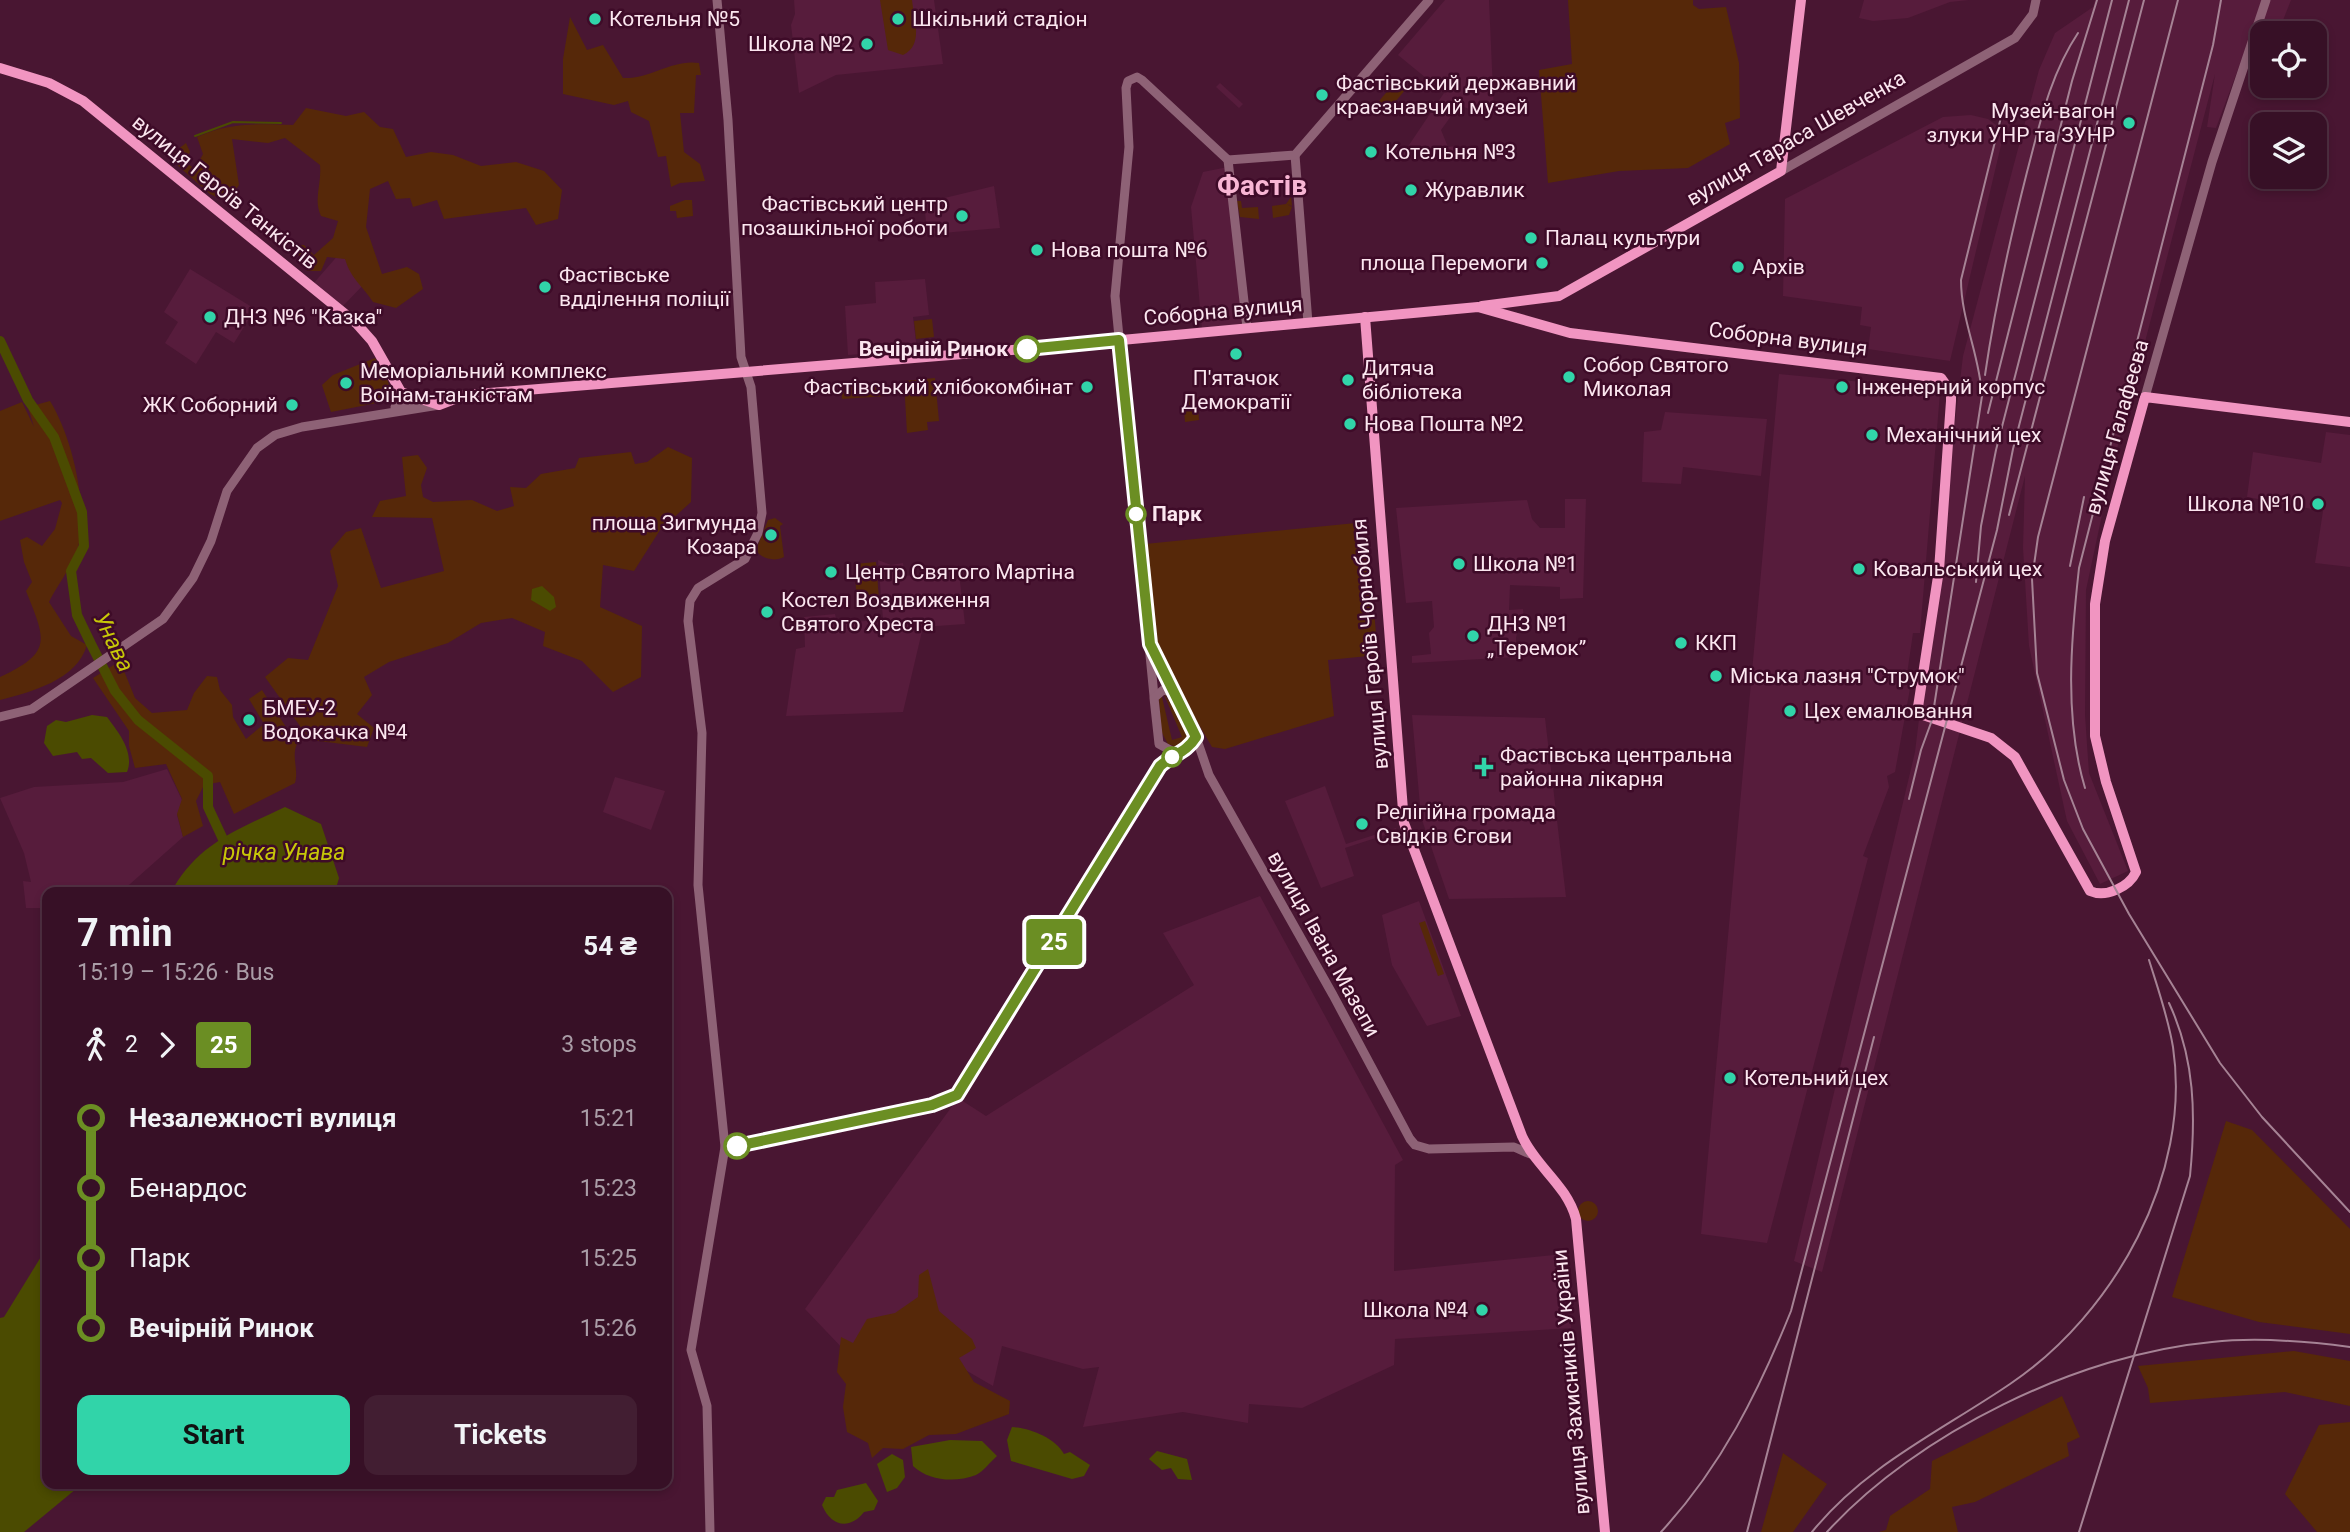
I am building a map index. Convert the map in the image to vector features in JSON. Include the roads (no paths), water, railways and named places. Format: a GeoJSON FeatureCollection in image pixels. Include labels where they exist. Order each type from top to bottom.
{"type":"FeatureCollection","features":[{"type":"Feature","properties":{"kind":"main road"},"geometry":{"type":"LineString","coordinates":[[1781,171],[1801,0]]}},
{"type":"Feature","properties":{"kind":"main road","name":"вулиця Героїв Танкістів"},"geometry":{"type":"LineString","coordinates":[[0,68],[49,83],[83,101],[356,323],[372,341],[399,387],[423,399],[440,401]]}},
{"type":"Feature","properties":{"kind":"main road","name":"вулиця Тараса Шевченка"},"geometry":{"type":"LineString","coordinates":[[1478,307],[1559,296],[1781,171]]}},
{"type":"Feature","properties":{"kind":"main road","name":"Соборна вулиця"},"geometry":{"type":"LineString","coordinates":[[440,401],[465,395],[1478,307],[1570,333],[1941,378],[1951,391],[1951,401],[1939,570],[1918,708],[1920,714],[1991,738],[2015,757],[2090,891]]}},
{"type":"Feature","properties":{"kind":"main road","name":"вулиця Героїв Чорнобиля"},"geometry":{"type":"LineString","coordinates":[[1365,317],[1404,822],[1530,1154]]}},
{"type":"Feature","properties":{"kind":"main road"},"geometry":{"type":"LineString","coordinates":[[2146,397],[2350,422]]}},
{"type":"Feature","properties":{"kind":"main road","name":"вулиця Галафеєва"},"geometry":{"type":"LineString","coordinates":[[2090,891],[2102,894],[2116,890],[2130,881],[2136,872],[2106,782],[2095,736],[2095,604],[2105,541],[2146,397]]}},
{"type":"Feature","properties":{"kind":"main road","name":"вулиця Захисників України"},"geometry":{"type":"LineString","coordinates":[[1530,1154],[1567,1195],[1577,1228],[1605,1532]]}},
{"type":"Feature","properties":{"kind":"street"},"geometry":{"type":"LineString","coordinates":[[710,1532],[707,1406],[691,1350],[725,1147],[698,885],[703,756],[688,621],[690,601],[698,588],[745,559],[761,523],[751,387],[744,372],[728,120],[717,0]]}},
{"type":"Feature","properties":{"kind":"street"},"geometry":{"type":"LineString","coordinates":[[1228,160],[1295,155],[1429,0]]}},
{"type":"Feature","properties":{"kind":"street","name":"вулиця Тараса Шевченка"},"geometry":{"type":"LineString","coordinates":[[1781,171],[2015,38],[2033,14],[2036,0]]}},
{"type":"Feature","properties":{"kind":"street","name":"вулиця Галафеєва"},"geometry":{"type":"LineString","coordinates":[[2146,397],[2212,162],[2266,0]]}},
{"type":"Feature","properties":{"kind":"street"},"geometry":{"type":"LineString","coordinates":[[1160,766],[1152,653],[1115,296],[1129,147],[1126,88],[1132,78],[1142,80],[1228,160],[1247,328]]}},
{"type":"Feature","properties":{"kind":"street"},"geometry":{"type":"LineString","coordinates":[[1295,155],[1308,323]]}},
{"type":"Feature","properties":{"kind":"street"},"geometry":{"type":"LineString","coordinates":[[388,409],[399,387]]}},
{"type":"Feature","properties":{"kind":"street"},"geometry":{"type":"LineString","coordinates":[[371,416],[423,399]]}},
{"type":"Feature","properties":{"kind":"street"},"geometry":{"type":"LineString","coordinates":[[371,416],[420,407],[423,399]]}},
{"type":"Feature","properties":{"kind":"street","name":"Соборна вулиця"},"geometry":{"type":"LineString","coordinates":[[0,716],[32,709],[163,619],[183,595],[211,541],[228,491],[257,448],[275,435],[302,427],[440,401]]}},
{"type":"Feature","properties":{"kind":"street"},"geometry":{"type":"LineString","coordinates":[[1152,653],[1171,692]]}},
{"type":"Feature","properties":{"kind":"street"},"geometry":{"type":"LineString","coordinates":[[1154,696],[1163,690],[1171,692]]}},
{"type":"Feature","properties":{"kind":"street","name":"вулиця Івана Мазепи"},"geometry":{"type":"LineString","coordinates":[[1171,692],[1196,737],[1209,775],[1415,1145],[1433,1149],[1514,1147],[1530,1154]]}},
{"type":"Feature","properties":{"kind":"street"},"geometry":{"type":"LineString","coordinates":[[725,1147],[932,1105],[957,1095],[1160,766],[1169,758],[1182,753],[1196,737]]}},
{"type":"Feature","properties":{"kind":"street"},"geometry":{"type":"LineString","coordinates":[[1159,744],[1205,759]]}},
{"type":"Feature","properties":{"kind":"water"},"geometry":{"type":"Polygon","coordinates":[[[542,586],[554,597],[556,607],[550,611],[531,600],[532,589],[542,586]]]}},
{"type":"Feature","properties":{"kind":"water"},"geometry":{"type":"Polygon","coordinates":[[[92,715],[107,717],[120,736],[129,757],[127,772],[108,773],[91,758],[82,759],[77,752],[53,756],[44,743],[47,726],[56,720],[66,722],[92,715]]]}},
{"type":"Feature","properties":{"kind":"water","name":"річка Унава"},"geometry":{"type":"Polygon","coordinates":[[[285,807],[321,824],[339,878],[336,887],[174,887],[196,859],[222,838],[285,807]]]}},
{"type":"Feature","properties":{"kind":"water"},"geometry":{"type":"Polygon","coordinates":[[[42,1255],[42,1489],[76,1489],[24,1532],[0,1532],[0,1318],[4,1317],[42,1255]]]}},
{"type":"Feature","properties":{"kind":"water"},"geometry":{"type":"Polygon","coordinates":[[[1012,1427],[1041,1435],[1055,1443],[1064,1454],[1070,1452],[1090,1465],[1084,1476],[1072,1479],[1011,1461],[1007,1440],[1012,1427]]]}},
{"type":"Feature","properties":{"kind":"water"},"geometry":{"type":"Polygon","coordinates":[[[950,1440],[982,1441],[997,1456],[976,1475],[960,1479],[934,1478],[913,1466],[911,1447],[950,1440]]]}},
{"type":"Feature","properties":{"kind":"water"},"geometry":{"type":"Polygon","coordinates":[[[1157,1451],[1187,1459],[1192,1480],[1178,1479],[1171,1468],[1162,1470],[1149,1459],[1157,1451]]]}},
{"type":"Feature","properties":{"kind":"water"},"geometry":{"type":"Polygon","coordinates":[[[892,1454],[903,1460],[905,1477],[897,1488],[887,1492],[877,1464],[892,1454]]]}},
{"type":"Feature","properties":{"kind":"water"},"geometry":{"type":"Polygon","coordinates":[[[866,1483],[878,1501],[874,1510],[864,1512],[853,1522],[841,1524],[830,1518],[822,1505],[826,1497],[834,1497],[837,1490],[866,1483]]]}},
{"type":"Feature","properties":{"kind":"waterway"},"geometry":{"type":"LineString","coordinates":[[195,136],[233,122],[281,123]]}},
{"type":"Feature","properties":{"kind":"waterway","name":"Унава"},"geometry":{"type":"LineString","coordinates":[[0,341],[28,400],[54,437],[82,512],[84,546],[71,571],[77,615],[115,691],[138,720],[208,776],[208,807],[228,850]]}},
{"type":"Feature","properties":{"kind":"railway"},"geometry":{"type":"LineString","coordinates":[[1988,413],[2072,81],[2097,0]]}},
{"type":"Feature","properties":{"kind":"railway"},"geometry":{"type":"LineString","coordinates":[[1976,582],[1981,526],[1996,450],[2112,0]]}},
{"type":"Feature","properties":{"kind":"railway"},"geometry":{"type":"LineString","coordinates":[[1661,1532],[1702,1482],[1736,1428],[1791,1311],[1997,530],[2013,449],[2129,0]]}},
{"type":"Feature","properties":{"kind":"railway"},"geometry":{"type":"LineString","coordinates":[[2009,515],[2144,0]]}},
{"type":"Feature","properties":{"kind":"railway"},"geometry":{"type":"LineString","coordinates":[[2178,0],[2038,537],[2032,579],[2037,673],[2064,780],[2083,829],[2129,914],[2220,1063],[2262,1117],[2350,1212]]}},
{"type":"Feature","properties":{"kind":"railway"},"geometry":{"type":"LineString","coordinates":[[2085,788],[2074,734],[2071,679],[2079,568],[2213,45],[2221,0]]}},
{"type":"Feature","properties":{"kind":"railway"},"geometry":{"type":"LineString","coordinates":[[1985,375],[2003,273],[2037,136],[2053,83],[2078,33]]}},
{"type":"Feature","properties":{"kind":"railway"},"geometry":{"type":"LineString","coordinates":[[1909,799],[1921,750],[1932,720],[1982,396],[1964,309],[1961,280],[2002,113]]}},
{"type":"Feature","properties":{"kind":"railway"},"geometry":{"type":"LineString","coordinates":[[2070,566],[2084,497]]}},
{"type":"Feature","properties":{"kind":"railway"},"geometry":{"type":"LineString","coordinates":[[1812,1532],[1833,1509],[1880,1469],[2010,1384],[2048,1355],[2082,1320],[2112,1280],[2138,1237],[2157,1191],[2170,1144],[2176,1095],[2173,1047],[2149,960]]}},
{"type":"Feature","properties":{"kind":"railway"},"geometry":{"type":"LineString","coordinates":[[2079,1532],[2190,1176],[2192,1088],[2184,1045],[2169,1003]]}},
{"type":"Feature","properties":{"kind":"railway"},"geometry":{"type":"LineString","coordinates":[[1747,1532],[1874,1037]]}},
{"type":"Feature","properties":{"kind":"railway"},"geometry":{"type":"LineString","coordinates":[[1827,1532],[1864,1496],[1906,1462],[2003,1404],[2055,1381],[2108,1363],[2161,1350],[2212,1342],[2281,1340],[2350,1347]]}},
{"type":"Feature","properties":{"kind":"place","name":"Котельня №5"},"geometry":{"type":"Point","coordinates":[595,19]}},
{"type":"Feature","properties":{"kind":"place","name":"Шкільний стадіон"},"geometry":{"type":"Point","coordinates":[898,19]}},
{"type":"Feature","properties":{"kind":"place","name":"Школа №2"},"geometry":{"type":"Point","coordinates":[867,44]}},
{"type":"Feature","properties":{"kind":"place","name":"Фастівський державний краєзнавчий музей"},"geometry":{"type":"Point","coordinates":[1322,95]}},
{"type":"Feature","properties":{"kind":"place","name":"Музей-вагон злуки УНР та ЗУНР"},"geometry":{"type":"Point","coordinates":[2129,123]}},
{"type":"Feature","properties":{"kind":"place","name":"Котельня №3"},"geometry":{"type":"Point","coordinates":[1371,152]}},
{"type":"Feature","properties":{"kind":"place","name":"Журавлик"},"geometry":{"type":"Point","coordinates":[1411,190]}},
{"type":"Feature","properties":{"kind":"place","name":"Фастівський центр позашкільної роботи"},"geometry":{"type":"Point","coordinates":[962,216]}},
{"type":"Feature","properties":{"kind":"place","name":"Палац культури"},"geometry":{"type":"Point","coordinates":[1531,238]}},
{"type":"Feature","properties":{"kind":"place","name":"Нова пошта №6"},"geometry":{"type":"Point","coordinates":[1037,250]}},
{"type":"Feature","properties":{"kind":"place","name":"площа Перемоги"},"geometry":{"type":"Point","coordinates":[1542,263]}},
{"type":"Feature","properties":{"kind":"place","name":"Архів"},"geometry":{"type":"Point","coordinates":[1738,267]}},
{"type":"Feature","properties":{"kind":"place","name":"Фастівське вдділення поліції"},"geometry":{"type":"Point","coordinates":[545,287]}},
{"type":"Feature","properties":{"kind":"place","name":"ДНЗ №6 \"Казка\""},"geometry":{"type":"Point","coordinates":[210,317]}},
{"type":"Feature","properties":{"kind":"place","name":"Вечірній Ринок"},"geometry":{"type":"Point","coordinates":[1027,349]}},
{"type":"Feature","properties":{"kind":"place","name":"П'ятачок Демократії"},"geometry":{"type":"Point","coordinates":[1236,354]}},
{"type":"Feature","properties":{"kind":"place","name":"Собор Святого Миколая"},"geometry":{"type":"Point","coordinates":[1569,377]}},
{"type":"Feature","properties":{"kind":"place","name":"Дитяча бібліотека"},"geometry":{"type":"Point","coordinates":[1348,380]}},
{"type":"Feature","properties":{"kind":"place","name":"Меморіальний комплекс Воїнам-танкістам"},"geometry":{"type":"Point","coordinates":[346,383]}},
{"type":"Feature","properties":{"kind":"place","name":"Фастівський хлібокомбінат"},"geometry":{"type":"Point","coordinates":[1087,387]}},
{"type":"Feature","properties":{"kind":"place","name":"Інженерний корпус"},"geometry":{"type":"Point","coordinates":[1842,387]}},
{"type":"Feature","properties":{"kind":"place","name":"ЖК Соборний"},"geometry":{"type":"Point","coordinates":[292,405]}},
{"type":"Feature","properties":{"kind":"place","name":"Нова Пошта №2"},"geometry":{"type":"Point","coordinates":[1350,424]}},
{"type":"Feature","properties":{"kind":"place","name":"Механічний цех"},"geometry":{"type":"Point","coordinates":[1872,435]}},
{"type":"Feature","properties":{"kind":"place","name":"Школа №10"},"geometry":{"type":"Point","coordinates":[2318,504]}},
{"type":"Feature","properties":{"kind":"place","name":"Парк"},"geometry":{"type":"Point","coordinates":[1136,514]}},
{"type":"Feature","properties":{"kind":"place","name":"площа Зигмунда Козара"},"geometry":{"type":"Point","coordinates":[771,535]}},
{"type":"Feature","properties":{"kind":"place","name":"Школа №1"},"geometry":{"type":"Point","coordinates":[1459,564]}},
{"type":"Feature","properties":{"kind":"place","name":"Ковальський цех"},"geometry":{"type":"Point","coordinates":[1859,569]}},
{"type":"Feature","properties":{"kind":"place","name":"Центр Святого Мартіна"},"geometry":{"type":"Point","coordinates":[831,572]}},
{"type":"Feature","properties":{"kind":"place","name":"Костел Воздвиження Святого Хреста"},"geometry":{"type":"Point","coordinates":[767,612]}},
{"type":"Feature","properties":{"kind":"place","name":"ДНЗ №1 „Теремок”"},"geometry":{"type":"Point","coordinates":[1473,636]}},
{"type":"Feature","properties":{"kind":"place","name":"ККП"},"geometry":{"type":"Point","coordinates":[1681,643]}},
{"type":"Feature","properties":{"kind":"place","name":"Міська лазня \"Струмок\""},"geometry":{"type":"Point","coordinates":[1716,676]}},
{"type":"Feature","properties":{"kind":"place","name":"Цех емалювання"},"geometry":{"type":"Point","coordinates":[1790,711]}},
{"type":"Feature","properties":{"kind":"place","name":"БМЕУ-2 Водокачка №4"},"geometry":{"type":"Point","coordinates":[249,720]}},
{"type":"Feature","properties":{"kind":"place","name":"Фастівська центральна районна лікарня"},"geometry":{"type":"Point","coordinates":[1484,767]}},
{"type":"Feature","properties":{"kind":"place","name":"Релігійна громада Свідків Єгови"},"geometry":{"type":"Point","coordinates":[1362,824]}},
{"type":"Feature","properties":{"kind":"place","name":"Котельний цех"},"geometry":{"type":"Point","coordinates":[1730,1078]}},
{"type":"Feature","properties":{"kind":"place","name":"Школа №4"},"geometry":{"type":"Point","coordinates":[1482,1310]}},
{"type":"Feature","properties":{"kind":"district","name":"Фастів"},"geometry":{"type":"Point","coordinates":[1262,185]}}]}
